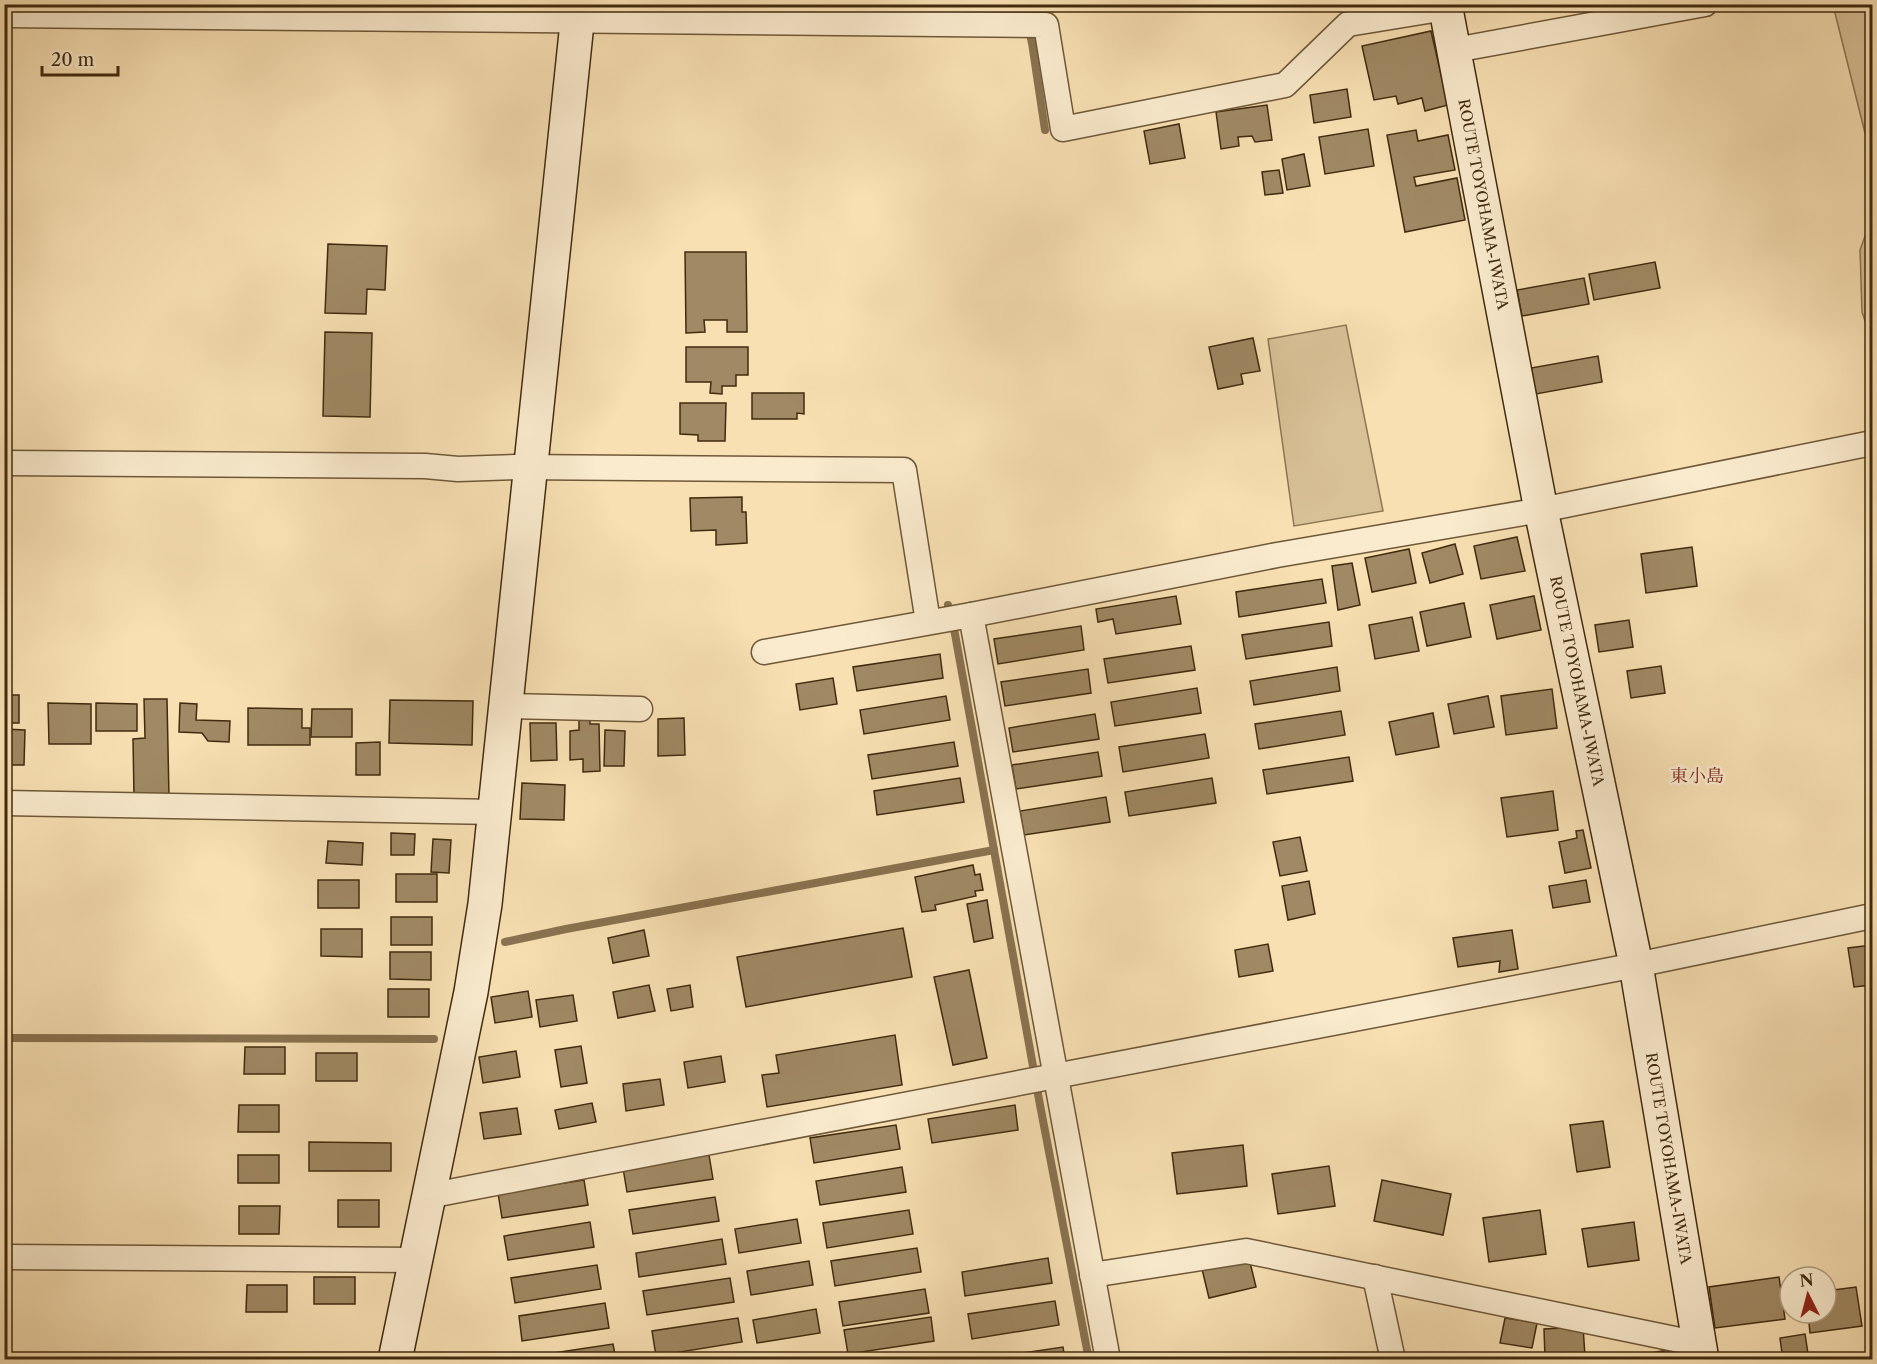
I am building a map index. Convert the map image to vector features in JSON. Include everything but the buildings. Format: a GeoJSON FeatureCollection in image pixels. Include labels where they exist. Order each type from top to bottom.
{"type":"FeatureCollection","features":[{"type":"Feature","properties":{"kind":"street"},"geometry":{"type":"LineString","coordinates":[[1455,50],[1705,4]]}},
{"type":"Feature","properties":{"kind":"street"},"geometry":{"type":"LineString","coordinates":[[4,15],[578,13],[1046,25],[1063,129],[1285,85],[1348,24],[1445,6]]}},
{"type":"Feature","properties":{"kind":"street","name":"ROUTE TOYOHAMA-IWATA"},"geometry":{"type":"LineString","coordinates":[[1445,6],[1541,510],[1636,965],[1701,1352]]}},
{"type":"Feature","properties":{"kind":"street"},"geometry":{"type":"LineString","coordinates":[[395,1359],[471,992],[485,904],[578,13]]}},
{"type":"Feature","properties":{"kind":"street"},"geometry":{"type":"LineString","coordinates":[[764,652],[1277,555],[1541,510],[1872,443]]}},
{"type":"Feature","properties":{"kind":"street"},"geometry":{"type":"LineString","coordinates":[[4,463],[424,466],[458,469],[531,467],[904,470],[931,622]]}},
{"type":"Feature","properties":{"kind":"street"},"geometry":{"type":"LineString","coordinates":[[964,616],[1055,1075],[1108,1359]]}},
{"type":"Feature","properties":{"kind":"street"},"geometry":{"type":"LineString","coordinates":[[506,706],[640,709]]}},
{"type":"Feature","properties":{"kind":"street"},"geometry":{"type":"LineString","coordinates":[[4,803],[495,812]]}},
{"type":"Feature","properties":{"kind":"street"},"geometry":{"type":"LineString","coordinates":[[428,1196],[1636,965],[1872,916]]}},
{"type":"Feature","properties":{"kind":"street"},"geometry":{"type":"LineString","coordinates":[[1092,1275],[1246,1251],[1375,1277],[1701,1352]]}},
{"type":"Feature","properties":{"kind":"street"},"geometry":{"type":"LineString","coordinates":[[4,1257],[415,1260]]}},
{"type":"Feature","properties":{"kind":"street"},"geometry":{"type":"LineString","coordinates":[[1375,1277],[1393,1359]]}},
{"type":"Feature","properties":{"kind":"shaded area"},"geometry":{"type":"Polygon","coordinates":[[[1833,5],[1872,5],[1872,161],[1833,5]]]}},
{"type":"Feature","properties":{"kind":"shaded area"},"geometry":{"type":"Polygon","coordinates":[[[1872,217],[1872,341],[1862,312],[1860,250],[1872,217]]]}},
{"type":"Feature","properties":{"kind":"shaded area"},"geometry":{"type":"Polygon","coordinates":[[[1346,325],[1383,511],[1294,526],[1268,339],[1346,325]]]}},
{"type":"Feature","properties":{"kind":"waterway"},"geometry":{"type":"LineString","coordinates":[[1023,4],[1032,43],[1045,130]]}},
{"type":"Feature","properties":{"kind":"waterway"},"geometry":{"type":"LineString","coordinates":[[948,605],[1089,1360]]}},
{"type":"Feature","properties":{"kind":"waterway"},"geometry":{"type":"LineString","coordinates":[[505,942],[994,850]]}},
{"type":"Feature","properties":{"kind":"waterway"},"geometry":{"type":"LineString","coordinates":[[4,1038],[434,1039]]}},
{"type":"Feature","properties":{"kind":"district","name":"東小島"},"geometry":{"type":"Point","coordinates":[1697,776]}}]}
